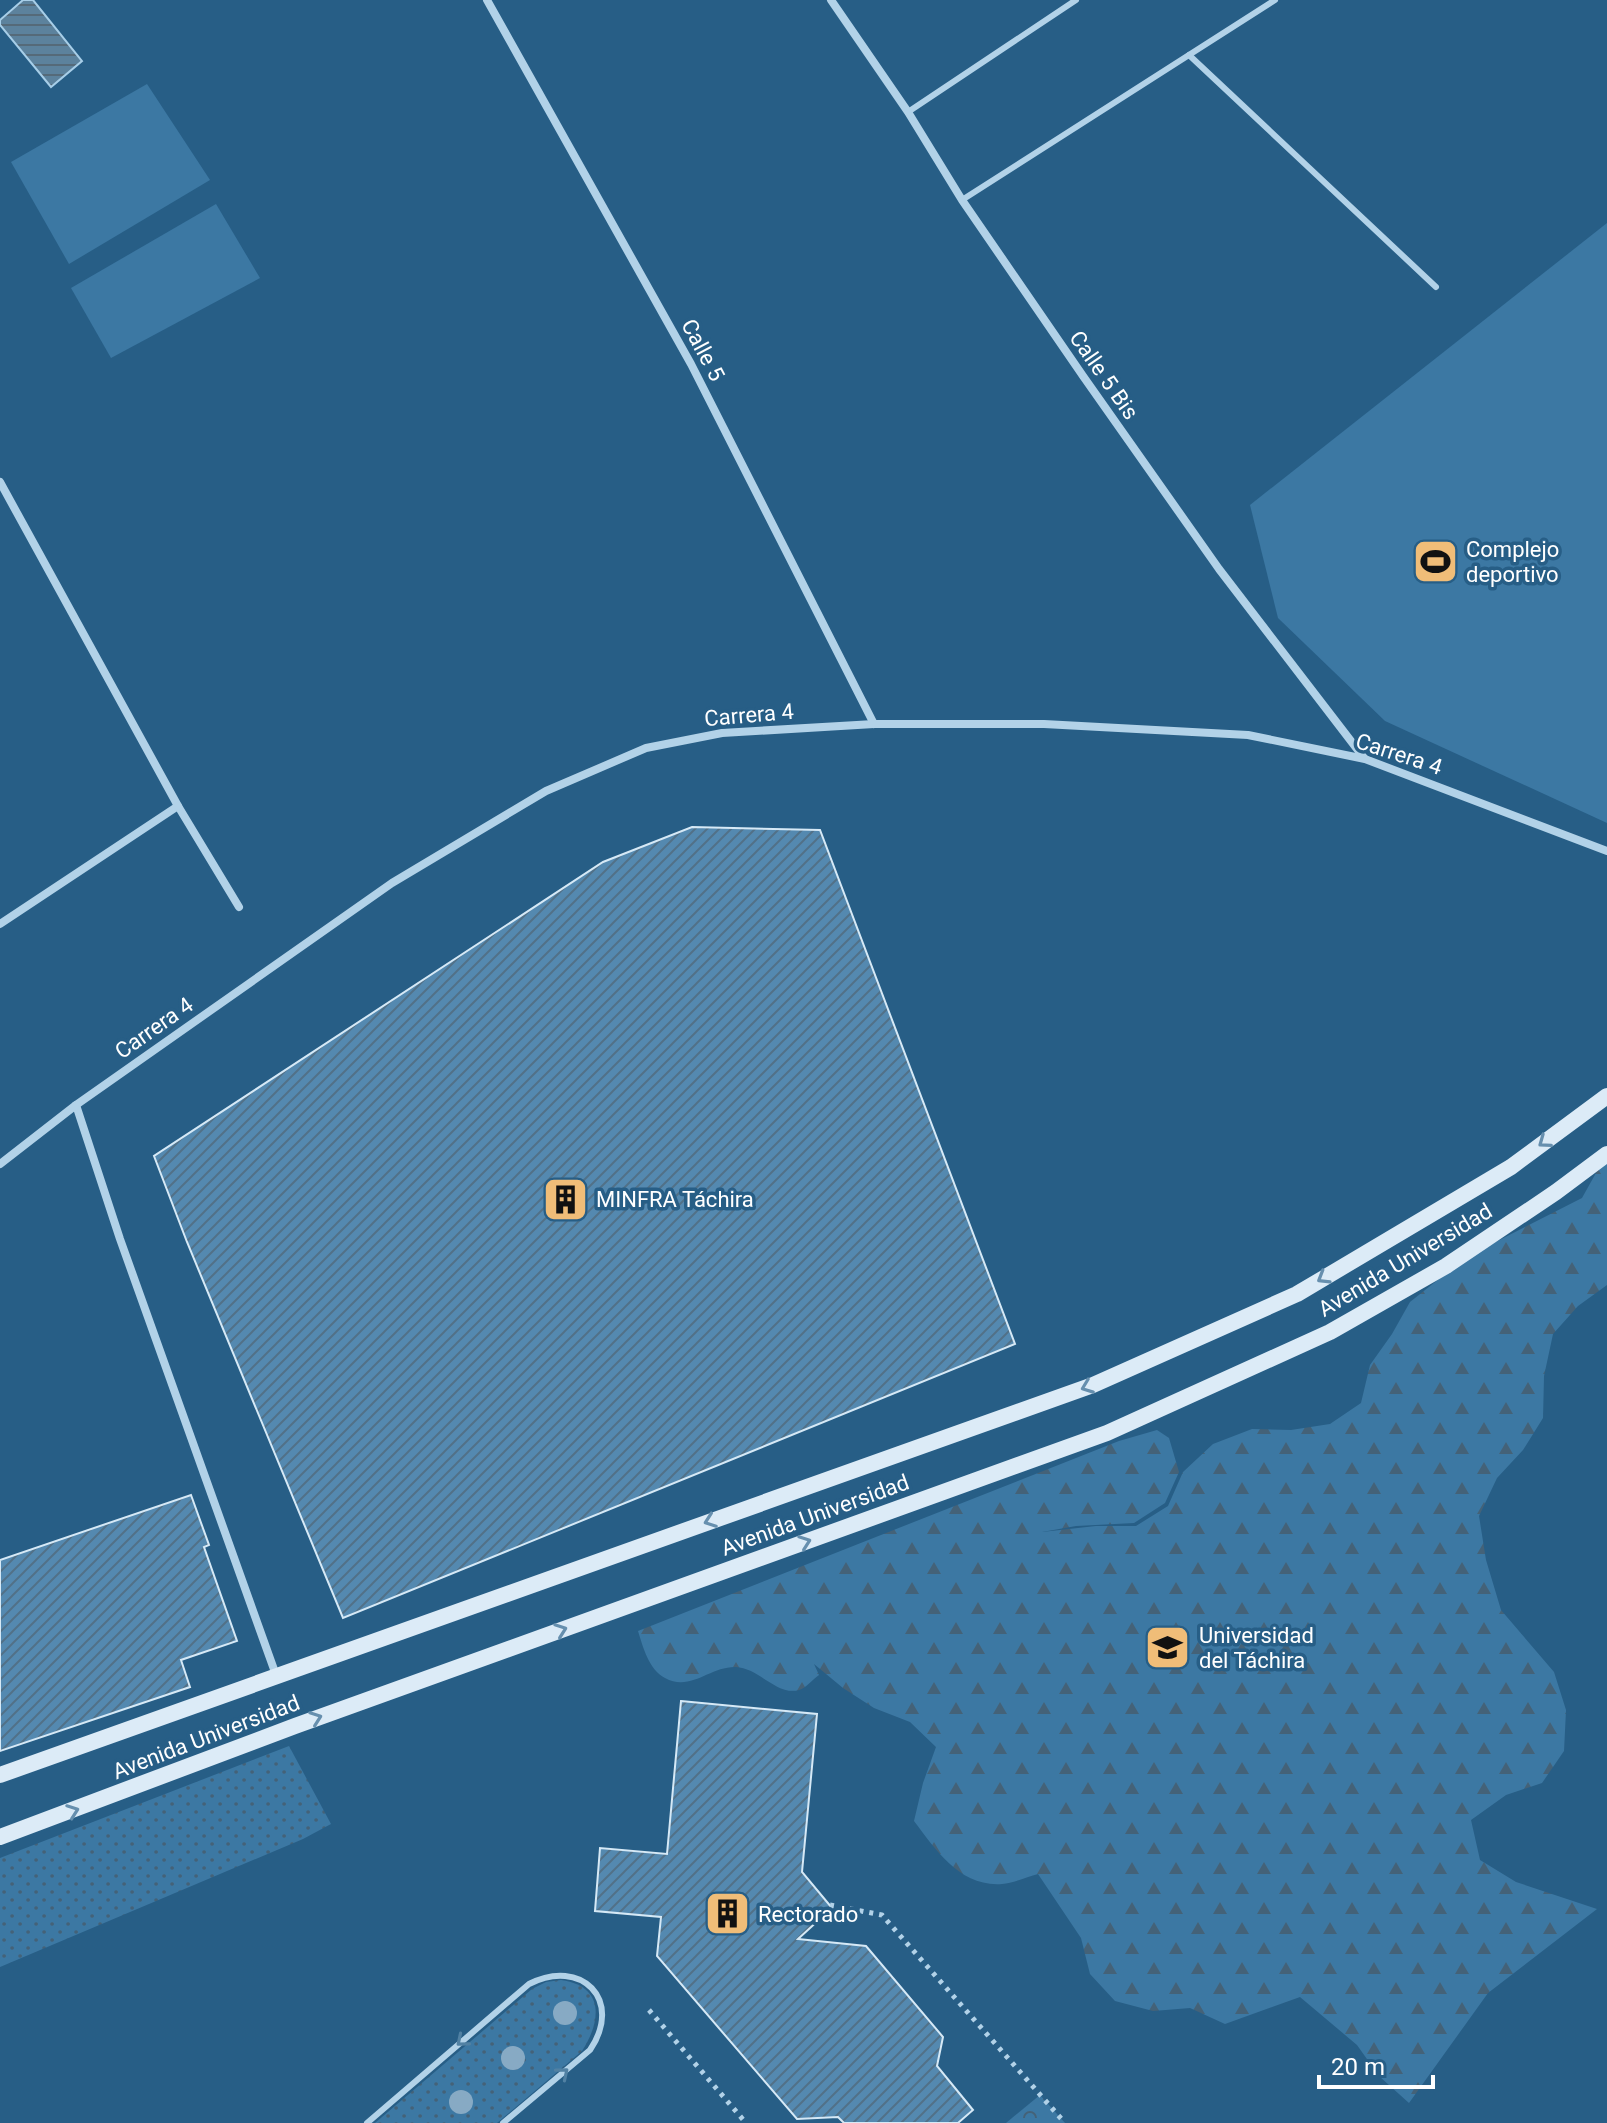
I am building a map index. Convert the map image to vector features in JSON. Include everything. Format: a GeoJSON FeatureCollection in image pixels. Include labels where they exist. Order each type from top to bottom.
{"type":"FeatureCollection","features":[{"type":"Feature","properties":{"kind":"street","name":"Calle 5"},"geometry":{"type":"LineString","coordinates":[[487,0],[691,364],[874,724]]}},
{"type":"Feature","properties":{"kind":"street","name":"Calle 5 Bis"},"geometry":{"type":"LineString","coordinates":[[831,0],[908,112],[962,200],[1219,569],[1365,759]]}},
{"type":"Feature","properties":{"kind":"street"},"geometry":{"type":"LineString","coordinates":[[0,482],[178,806],[239,907]]}},
{"type":"Feature","properties":{"kind":"street","name":"Carrera 4"},"geometry":{"type":"LineString","coordinates":[[0,1164],[76,1105],[392,883],[546,791],[646,748],[722,733],[874,724],[1044,724],[1248,735],[1365,759],[1607,851]]}},
{"type":"Feature","properties":{"kind":"street"},"geometry":{"type":"LineString","coordinates":[[0,924],[178,806]]}},
{"type":"Feature","properties":{"kind":"street","name":"Avenida Universidad"},"geometry":{"type":"LineString","coordinates":[[0,1775],[1093,1385],[1297,1294],[1511,1167],[1607,1096]]}},
{"type":"Feature","properties":{"kind":"street"},"geometry":{"type":"LineString","coordinates":[[76,1105],[120,1239],[276,1675]]}},
{"type":"Feature","properties":{"kind":"street","name":"Avenida Universidad"},"geometry":{"type":"LineString","coordinates":[[0,1837],[295,1726],[1107,1433],[1330,1332],[1446,1266],[1607,1154]]}},
{"type":"Feature","properties":{"kind":"lane"},"geometry":{"type":"LineString","coordinates":[[908,112],[1076,0]]}},
{"type":"Feature","properties":{"kind":"lane"},"geometry":{"type":"LineString","coordinates":[[962,200],[1275,0]]}},
{"type":"Feature","properties":{"kind":"lane"},"geometry":{"type":"LineString","coordinates":[[1189,55],[1436,287]]}},
{"type":"Feature","properties":{"kind":"lane"},"geometry":{"type":"LineString","coordinates":[[367,2123],[529,1984],[545,1976],[577,1976],[593,1988],[601,2003],[599,2035],[590,2050],[503,2123]]}},
{"type":"Feature","properties":{"kind":"path"},"geometry":{"type":"LineString","coordinates":[[830,1905],[882,1915],[1065,2123]]}},
{"type":"Feature","properties":{"kind":"path"},"geometry":{"type":"LineString","coordinates":[[649,2010],[746,2123]]}},
{"type":"Feature","properties":{"kind":"green space"},"geometry":{"type":"Polygon","coordinates":[[[147,84],[210,180],[69,264],[11,162],[147,84]]]}},
{"type":"Feature","properties":{"kind":"green space"},"geometry":{"type":"Polygon","coordinates":[[[216,204],[260,278],[111,358],[71,288],[216,204]]]}},
{"type":"Feature","properties":{"kind":"green space","name":"Complejo deportivo"},"geometry":{"type":"Polygon","coordinates":[[[1607,223],[1607,823],[1385,721],[1278,618],[1250,505],[1607,223]]]}},
{"type":"Feature","properties":{"kind":"green space"},"geometry":{"type":"Polygon","coordinates":[[[1607,1159],[1607,1285],[1578,1306],[1553,1334],[1544,1376],[1543,1418],[1523,1450],[1497,1478],[1479,1516],[1486,1560],[1501,1610],[1554,1672],[1566,1710],[1564,1751],[1542,1783],[1506,1795],[1471,1820],[1480,1860],[1516,1882],[1597,1909],[1488,1993],[1409,2103],[1379,2076],[1357,2045],[1300,1997],[1225,2024],[1190,2008],[1153,2011],[1115,2001],[1090,1974],[1081,1938],[1038,1874],[1002,1884],[974,1880],[950,1864],[914,1821],[936,1747],[910,1722],[874,1708],[814,1664],[819,1675],[802,1689],[791,1691],[736,1667],[674,1682],[659,1674],[647,1658],[638,1631],[1119,1441],[1157,1430],[1169,1438],[1179,1472],[1165,1503],[1134,1523],[1076,1526],[1042,1532],[1096,1526],[1136,1526],[1168,1506],[1183,1472],[1213,1444],[1252,1429],[1291,1430],[1330,1424],[1361,1403],[1370,1365],[1410,1302],[1468,1256],[1582,1198],[1607,1159]]]}},
{"type":"Feature","properties":{"kind":"green space"},"geometry":{"type":"Polygon","coordinates":[[[289,1746],[331,1824],[303,1839],[0,1967],[0,1858],[289,1746]]]}},
{"type":"Feature","properties":{"kind":"green space"},"geometry":{"type":"Polygon","coordinates":[[[561,1980],[585,1989],[592,1997],[595,2016],[589,2039],[582,2051],[497,2123],[375,2123],[532,1989],[546,1982],[561,1980]]]}},
{"type":"Feature","properties":{"kind":"green space"},"geometry":{"type":"Polygon","coordinates":[[[1040,2095],[1065,2123],[1006,2123],[1040,2095]]]}},
{"type":"Feature","properties":{"kind":"shaded area"},"geometry":{"type":"Polygon","coordinates":[[[23,0],[33,0],[82,61],[51,87],[0,25],[0,20],[23,0]]]}},
{"type":"Feature","properties":{"kind":"building","name":"MINFRA Táchira"},"geometry":{"type":"Polygon","coordinates":[[[692,827],[820,830],[1015,1344],[343,1618],[154,1156],[603,862],[692,827]]]}},
{"type":"Feature","properties":{"kind":"building"},"geometry":{"type":"Polygon","coordinates":[[[191,1495],[209,1545],[204,1547],[237,1641],[181,1660],[190,1687],[0,1751],[0,1560],[191,1495]]]}},
{"type":"Feature","properties":{"kind":"building","name":"Rectorado"},"geometry":{"type":"Polygon","coordinates":[[[681,1701],[817,1714],[802,1872],[832,1908],[798,1939],[866,1946],[943,2037],[937,2066],[973,2110],[958,2123],[844,2123],[838,2117],[797,2119],[657,1956],[661,1917],[595,1911],[600,1848],[667,1854],[681,1701]]]}},
{"type":"Feature","properties":{"kind":"place","name":"Complejo deportivo"},"geometry":{"type":"Point","coordinates":[1435,562]}},
{"type":"Feature","properties":{"kind":"place","name":"MINFRA Táchira"},"geometry":{"type":"Point","coordinates":[565,1199]}},
{"type":"Feature","properties":{"kind":"place","name":"Universidad del Táchira"},"geometry":{"type":"Point","coordinates":[1168,1648]}},
{"type":"Feature","properties":{"kind":"place","name":"Rectorado"},"geometry":{"type":"Point","coordinates":[727,1914]}}]}
